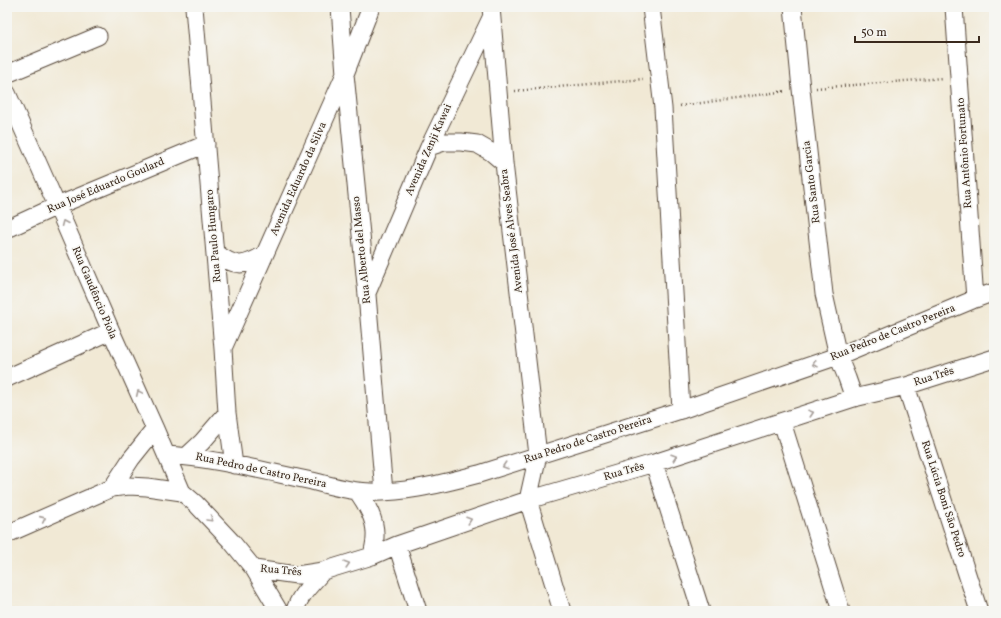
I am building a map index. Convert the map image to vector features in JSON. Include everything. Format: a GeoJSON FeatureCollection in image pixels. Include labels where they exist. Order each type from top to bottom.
{"type":"FeatureCollection","features":[{"type":"Feature","properties":{"kind":"street","name":"Rua Paulo Hungaro"},"geometry":{"type":"LineString","coordinates":[[194,7],[228,413],[234,465]]}},
{"type":"Feature","properties":{"kind":"street","name":"Rua Alberto del Masso"},"geometry":{"type":"LineString","coordinates":[[340,7],[384,492]]}},
{"type":"Feature","properties":{"kind":"street","name":"Avenida Eduardo da Silva"},"geometry":{"type":"LineString","coordinates":[[223,349],[345,74],[371,7]]}},
{"type":"Feature","properties":{"kind":"street"},"geometry":{"type":"LineString","coordinates":[[651,7],[663,108],[681,410]]}},
{"type":"Feature","properties":{"kind":"street","name":"Rua Santo Garcia"},"geometry":{"type":"LineString","coordinates":[[793,7],[824,294],[838,356],[854,398]]}},
{"type":"Feature","properties":{"kind":"street","name":"Rua Antônio Fortunato"},"geometry":{"type":"LineString","coordinates":[[954,7],[975,299]]}},
{"type":"Feature","properties":{"kind":"street","name":"Avenida José Alves Seabra"},"geometry":{"type":"LineString","coordinates":[[493,11],[504,163],[538,455],[528,500]]}},
{"type":"Feature","properties":{"kind":"street","name":"Avenida Zenji Kawai"},"geometry":{"type":"LineString","coordinates":[[367,294],[429,147],[493,11]]}},
{"type":"Feature","properties":{"kind":"street"},"geometry":{"type":"LineString","coordinates":[[7,74],[98,36]]}},
{"type":"Feature","properties":{"kind":"street","name":"Rua Gaudêncio Piola"},"geometry":{"type":"LineString","coordinates":[[7,93],[182,492]]}},
{"type":"Feature","properties":{"kind":"street"},"geometry":{"type":"LineString","coordinates":[[429,147],[444,142],[477,144],[491,152],[504,163]]}},
{"type":"Feature","properties":{"kind":"street","name":"Rua José Eduardo Goulard"},"geometry":{"type":"LineString","coordinates":[[7,229],[57,206],[206,144]]}},
{"type":"Feature","properties":{"kind":"street"},"geometry":{"type":"LineString","coordinates":[[215,252],[224,259],[238,264],[245,264],[254,261],[265,254]]}},
{"type":"Feature","properties":{"kind":"street","name":"Rua Pedro de Castro Pereira"},"geometry":{"type":"LineString","coordinates":[[166,455],[187,456],[357,491],[384,492],[416,489],[479,474],[681,410],[838,356],[994,292]]}},
{"type":"Feature","properties":{"kind":"street"},"geometry":{"type":"LineString","coordinates":[[7,378],[111,332]]}},
{"type":"Feature","properties":{"kind":"street","name":"Rua Três"},"geometry":{"type":"LineString","coordinates":[[254,568],[297,575],[323,571],[372,556],[528,500],[654,463],[854,398],[906,386],[994,358]]}},
{"type":"Feature","properties":{"kind":"street","name":"Rua Lúcia Boni São Pedro"},"geometry":{"type":"LineString","coordinates":[[906,386],[979,611]]}},
{"type":"Feature","properties":{"kind":"street"},"geometry":{"type":"LineString","coordinates":[[187,456],[228,413]]}},
{"type":"Feature","properties":{"kind":"street"},"geometry":{"type":"LineString","coordinates":[[782,422],[841,611]]}},
{"type":"Feature","properties":{"kind":"street"},"geometry":{"type":"LineString","coordinates":[[112,488],[155,429]]}},
{"type":"Feature","properties":{"kind":"street"},"geometry":{"type":"LineString","coordinates":[[654,463],[701,611]]}},
{"type":"Feature","properties":{"kind":"street"},"geometry":{"type":"LineString","coordinates":[[7,534],[112,488],[129,486],[147,487],[182,492],[196,504],[254,568],[279,611]]}},
{"type":"Feature","properties":{"kind":"street"},"geometry":{"type":"LineString","coordinates":[[357,491],[372,516],[375,536],[372,556]]}},
{"type":"Feature","properties":{"kind":"street"},"geometry":{"type":"LineString","coordinates":[[528,500],[562,611]]}},
{"type":"Feature","properties":{"kind":"street"},"geometry":{"type":"LineString","coordinates":[[397,546],[418,611]]}},
{"type":"Feature","properties":{"kind":"street"},"geometry":{"type":"LineString","coordinates":[[295,611],[305,591],[323,571]]}},
{"type":"Feature","properties":{"kind":"path"},"geometry":{"type":"LineString","coordinates":[[498,93],[659,77]]}}]}
